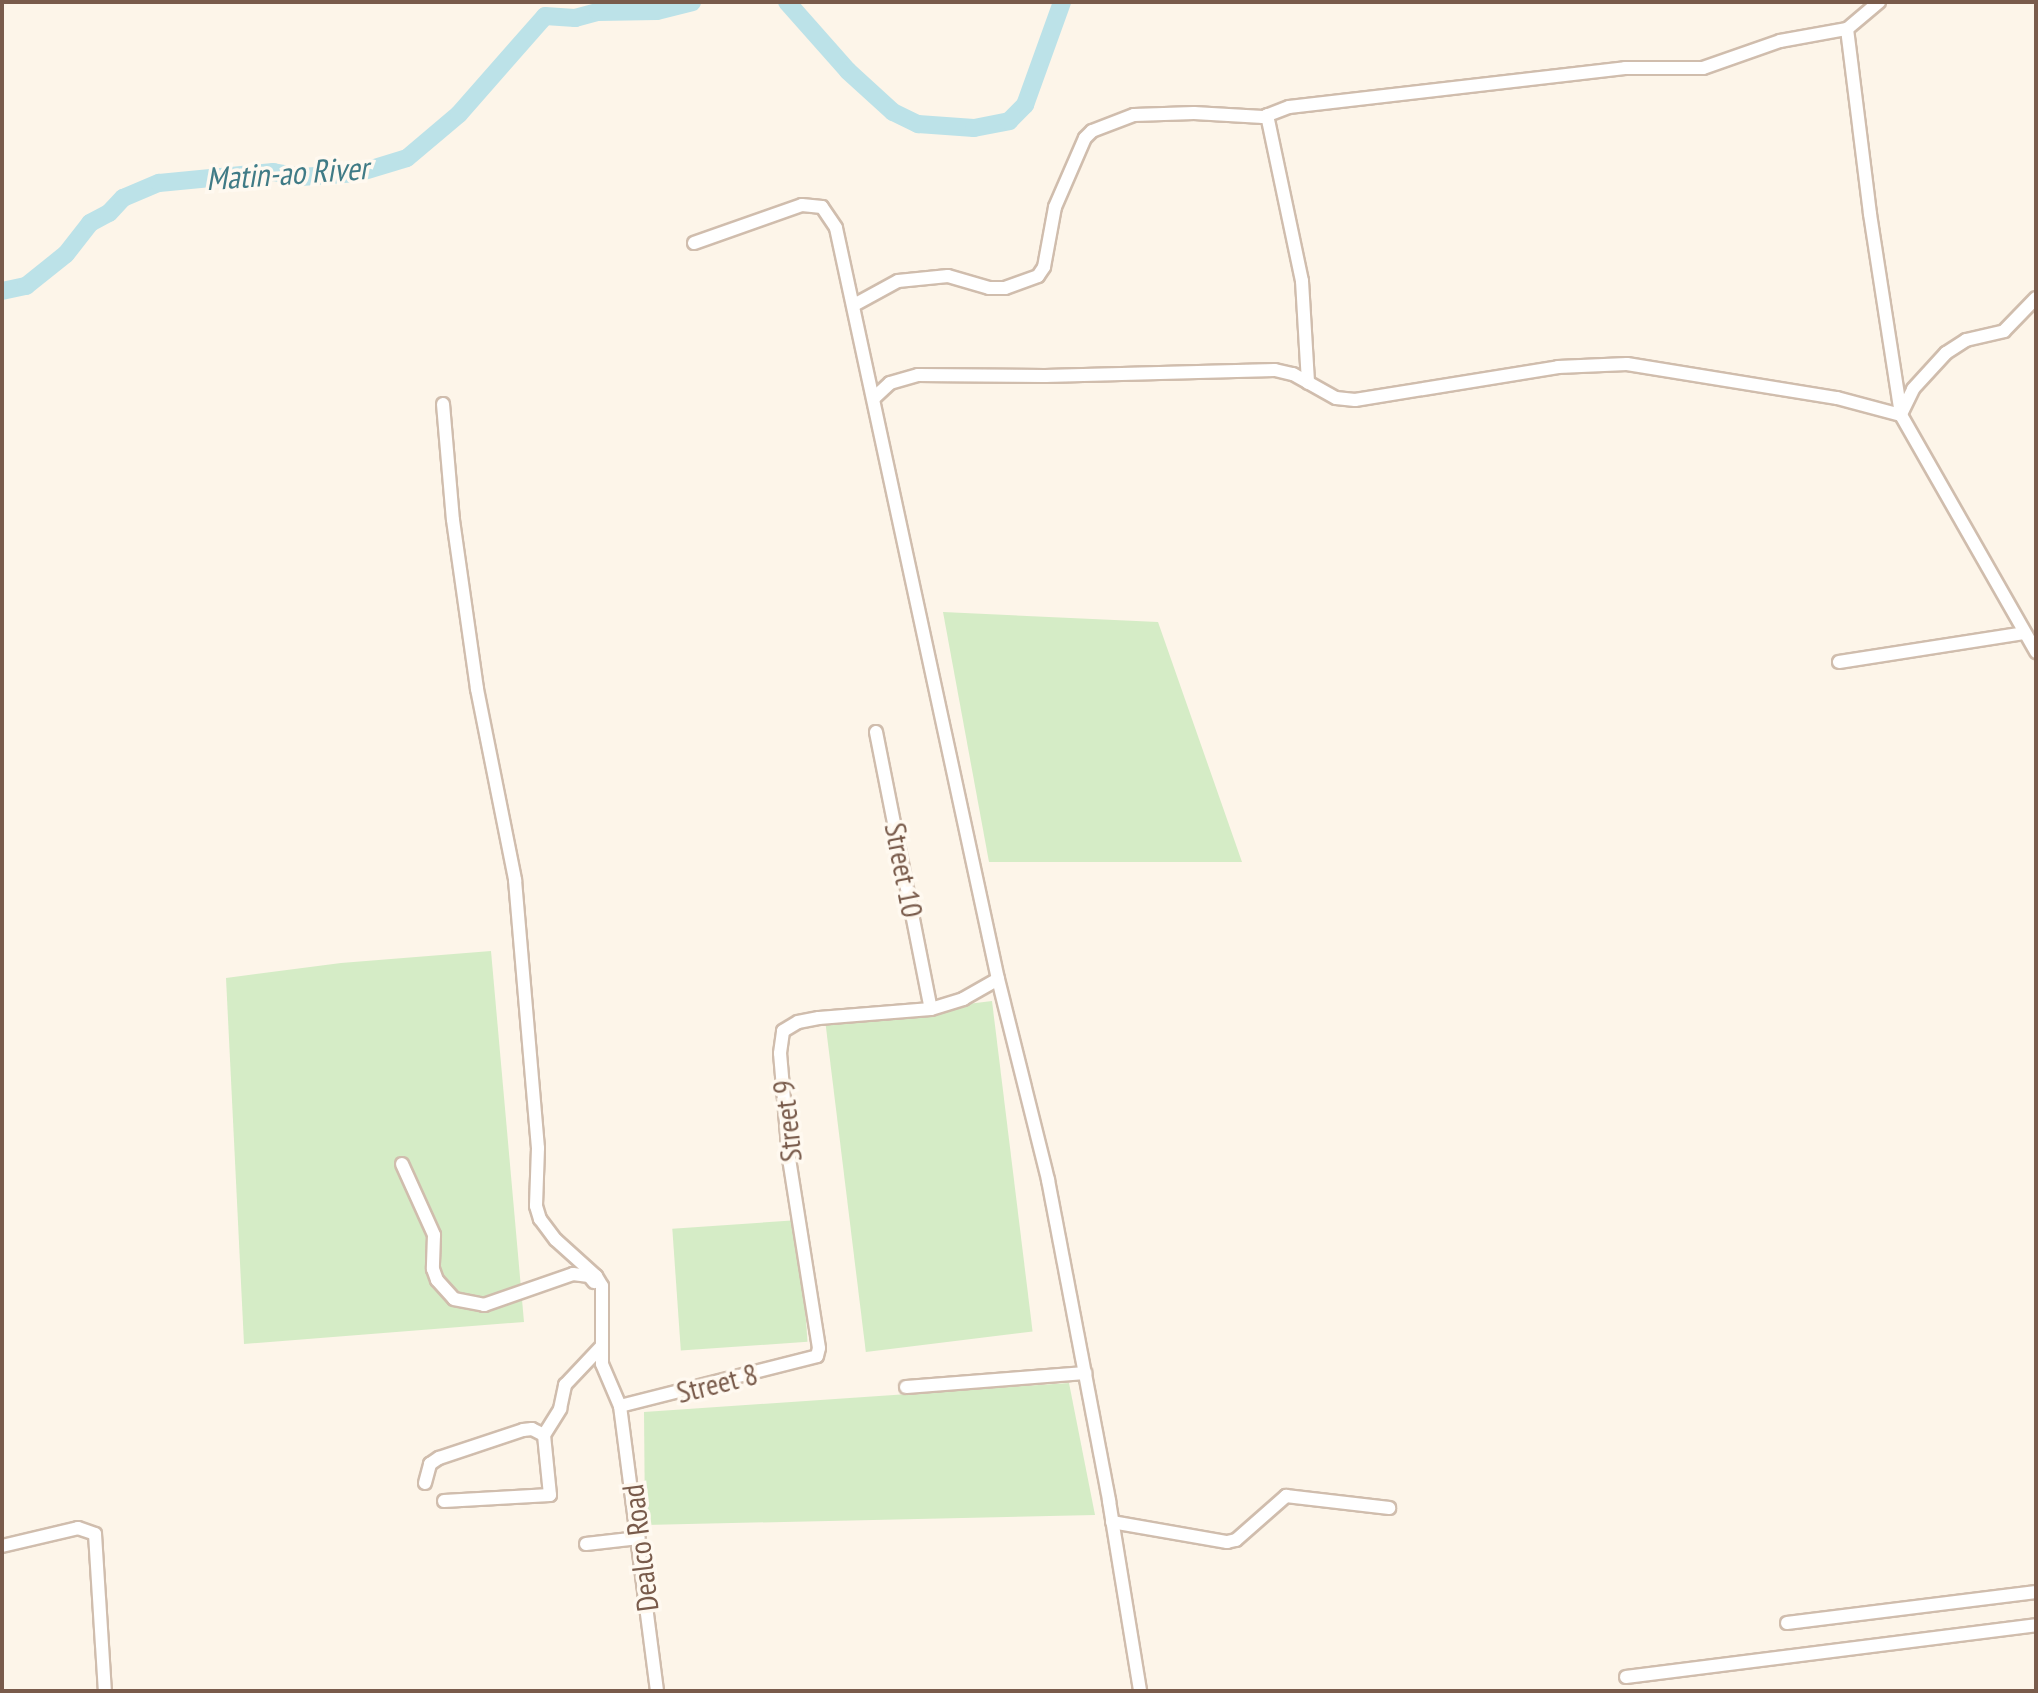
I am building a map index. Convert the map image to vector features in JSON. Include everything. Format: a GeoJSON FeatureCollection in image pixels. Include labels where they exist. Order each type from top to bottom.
{"type":"FeatureCollection","features":[{"type":"Feature","properties":{"kind":"street"},"geometry":{"type":"LineString","coordinates":[[854,305],[898,281],[948,276],[989,288],[1005,288],[1038,276],[1044,267],[1055,207],[1081,145],[1092,131],[1140,114],[1267,115],[1289,107],[1625,68],[1703,68],[1780,41],[1847,29],[1879,2]]}},
{"type":"Feature","properties":{"kind":"street"},"geometry":{"type":"LineString","coordinates":[[1847,29],[1870,214],[1901,415],[2036,652]]}},
{"type":"Feature","properties":{"kind":"street"},"geometry":{"type":"LineString","coordinates":[[1267,115],[1302,281],[1308,383]]}},
{"type":"Feature","properties":{"kind":"street"},"geometry":{"type":"LineString","coordinates":[[694,243],[802,205],[822,207],[836,228],[998,979],[1048,1180],[1140,1691]]}},
{"type":"Feature","properties":{"kind":"street"},"geometry":{"type":"LineString","coordinates":[[1901,415],[1908,396],[1946,353],[1966,340],[2004,331],[2036,298]]}},
{"type":"Feature","properties":{"kind":"street"},"geometry":{"type":"LineString","coordinates":[[874,398],[898,378],[918,375],[1045,376],[1275,370],[1287,371],[1336,398],[1365,399],[1558,367],[1642,365],[1684,372],[1692,377],[1837,398],[1901,415]]}},
{"type":"Feature","properties":{"kind":"street"},"geometry":{"type":"LineString","coordinates":[[443,404],[453,520],[477,689],[515,880],[538,1148],[538,1213],[556,1240],[596,1276],[603,1293]]}},
{"type":"Feature","properties":{"kind":"street"},"geometry":{"type":"LineString","coordinates":[[1839,662],[2024,633]]}},
{"type":"Feature","properties":{"kind":"street","name":"Street 10"},"geometry":{"type":"LineString","coordinates":[[876,732],[931,1009]]}},
{"type":"Feature","properties":{"kind":"street"},"geometry":{"type":"LineString","coordinates":[[931,1009],[963,999],[998,979]]}},
{"type":"Feature","properties":{"kind":"street","name":"Street 9"},"geometry":{"type":"LineString","coordinates":[[814,1359],[819,1348],[789,1158],[780,1037],[788,1026],[808,1020],[931,1009]]}},
{"type":"Feature","properties":{"kind":"street"},"geometry":{"type":"LineString","coordinates":[[402,1164],[434,1235],[435,1275],[454,1299],[484,1305],[573,1274],[589,1276],[603,1293]]}},
{"type":"Feature","properties":{"kind":"street","name":"Dealco Road"},"geometry":{"type":"LineString","coordinates":[[603,1293],[600,1346],[608,1383],[620,1406],[657,1691]]}},
{"type":"Feature","properties":{"kind":"street"},"geometry":{"type":"LineString","coordinates":[[444,1501],[550,1495],[544,1435],[560,1409],[565,1385],[600,1346]]}},
{"type":"Feature","properties":{"kind":"street","name":"Street 8"},"geometry":{"type":"LineString","coordinates":[[620,1406],[814,1359]]}},
{"type":"Feature","properties":{"kind":"street"},"geometry":{"type":"LineString","coordinates":[[906,1387],[1085,1373]]}},
{"type":"Feature","properties":{"kind":"street"},"geometry":{"type":"LineString","coordinates":[[425,1483],[430,1464],[439,1458],[523,1430],[532,1429],[544,1435]]}},
{"type":"Feature","properties":{"kind":"street"},"geometry":{"type":"LineString","coordinates":[[1112,1522],[1227,1542],[1236,1540],[1286,1496],[1389,1508]]}},
{"type":"Feature","properties":{"kind":"street"},"geometry":{"type":"LineString","coordinates":[[2,1546],[78,1528],[91,1530],[99,1546],[105,1691]]}},
{"type":"Feature","properties":{"kind":"street"},"geometry":{"type":"LineString","coordinates":[[586,1544],[639,1538]]}},
{"type":"Feature","properties":{"kind":"street"},"geometry":{"type":"LineString","coordinates":[[1787,1623],[2036,1592]]}},
{"type":"Feature","properties":{"kind":"street"},"geometry":{"type":"LineString","coordinates":[[1626,1677],[2036,1625]]}},
{"type":"Feature","properties":{"kind":"green space"},"geometry":{"type":"Polygon","coordinates":[[[943,612],[1158,622],[1242,862],[989,862],[943,612]]]}},
{"type":"Feature","properties":{"kind":"green space"},"geometry":{"type":"Polygon","coordinates":[[[491,951],[524,1322],[244,1344],[226,978],[341,963],[491,951]]]}},
{"type":"Feature","properties":{"kind":"green space"},"geometry":{"type":"Polygon","coordinates":[[[992,1001],[1033,1332],[866,1352],[825,1021],[992,1001]]]}},
{"type":"Feature","properties":{"kind":"green space"},"geometry":{"type":"Polygon","coordinates":[[[799,1220],[808,1342],[681,1351],[672,1229],[799,1220]]]}},
{"type":"Feature","properties":{"kind":"green space"},"geometry":{"type":"Polygon","coordinates":[[[1069,1383],[1095,1515],[645,1525],[644,1412],[1069,1383]]]}},
{"type":"Feature","properties":{"kind":"waterway","name":"Matin-ao River"},"geometry":{"type":"LineString","coordinates":[[2,291],[26,286],[66,254],[90,223],[109,213],[123,198],[159,183],[273,172],[301,177],[358,173],[407,158],[459,114],[545,16],[575,18],[598,12],[657,11],[692,2]]}},
{"type":"Feature","properties":{"kind":"waterway","name":"Matin-ao River"},"geometry":{"type":"LineString","coordinates":[[787,2],[848,71],[893,112],[918,124],[974,128],[1009,121],[1025,105],[1062,2]]}}]}
